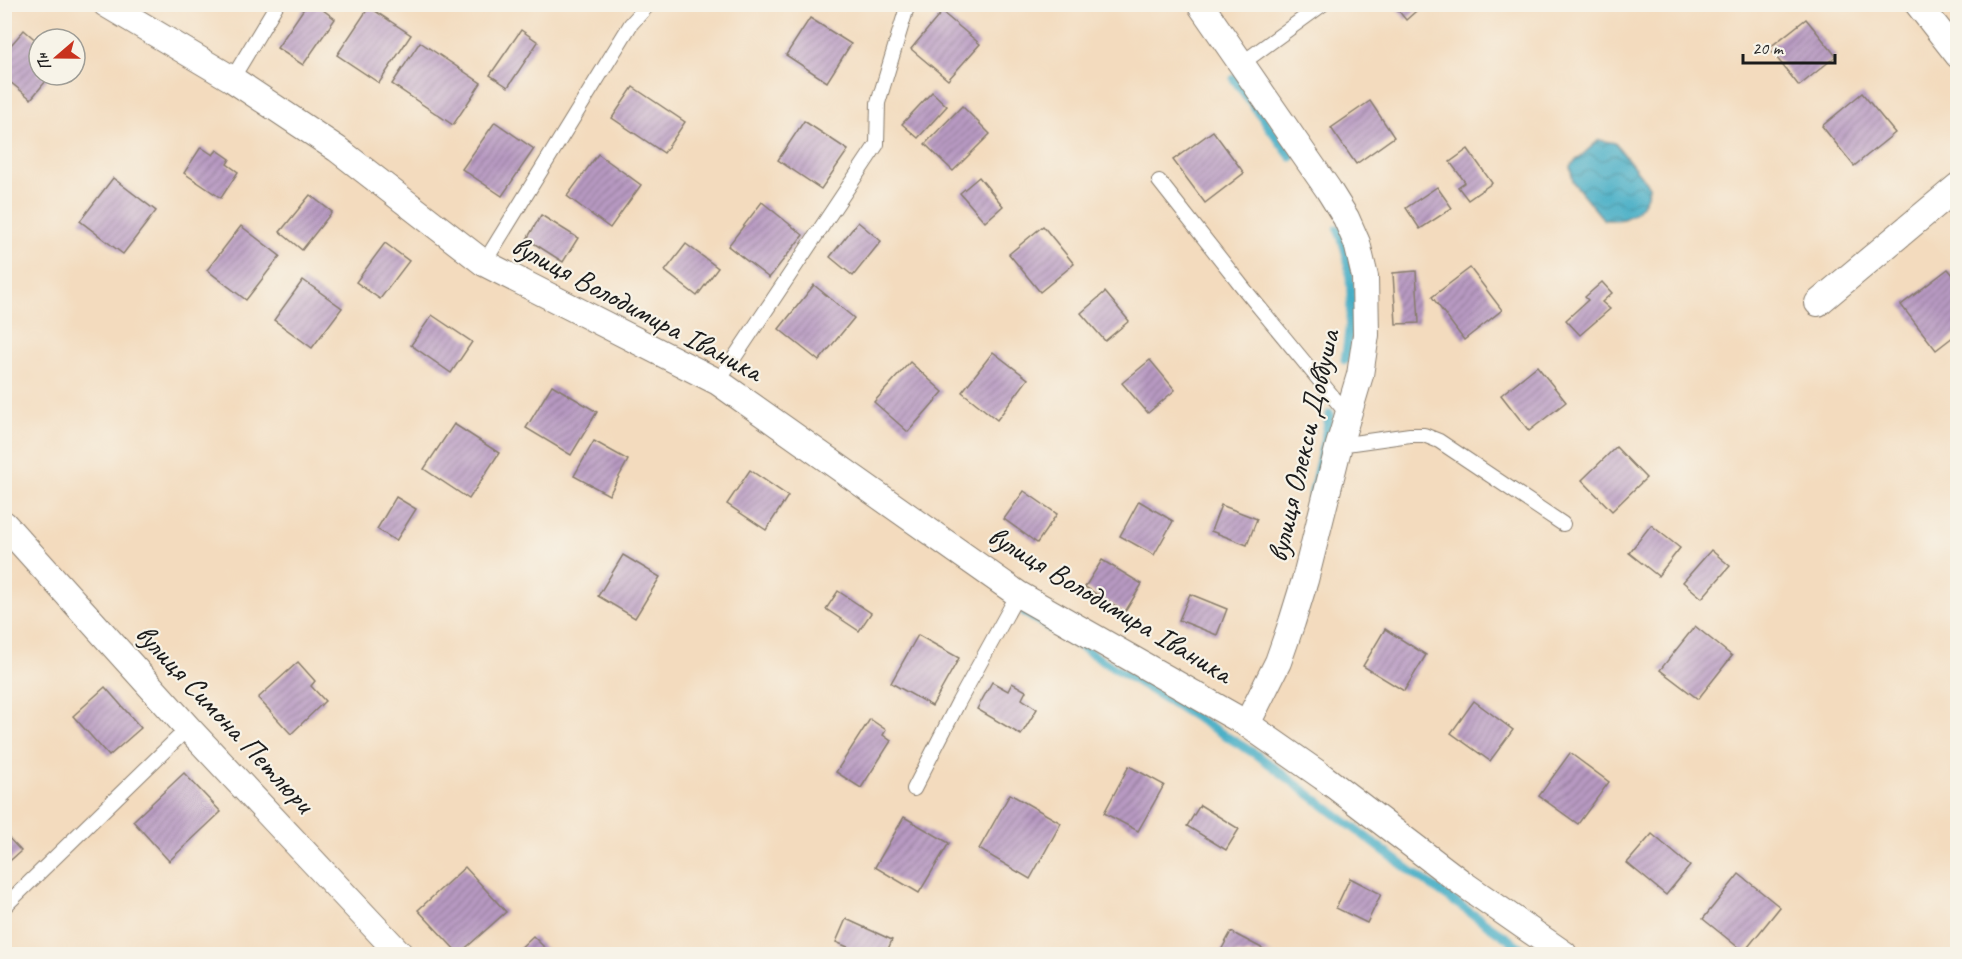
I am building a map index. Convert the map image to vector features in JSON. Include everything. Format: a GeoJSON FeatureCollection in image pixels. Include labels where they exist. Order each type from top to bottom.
{"type":"FeatureCollection","features":[{"type":"Feature","properties":{"kind":"street","name":"вулиця Володимира Іваника"},"geometry":{"type":"LineString","coordinates":[[106,4],[232,79],[337,149],[484,262],[718,382],[1017,594],[1247,724],[1323,777],[1462,883],[1564,954]]}},
{"type":"Feature","properties":{"kind":"street","name":"вулиця Олекси Довбуша"},"geometry":{"type":"LineString","coordinates":[[1200,4],[1346,218],[1357,243],[1365,277],[1366,335],[1360,375],[1292,622],[1278,662],[1247,724]]}},
{"type":"Feature","properties":{"kind":"street"},"geometry":{"type":"LineString","coordinates":[[1918,4],[1958,55]]}},
{"type":"Feature","properties":{"kind":"street"},"geometry":{"type":"LineString","coordinates":[[1818,303],[1958,186]]}},
{"type":"Feature","properties":{"kind":"street","name":"вулиця Симона Петлюри"},"geometry":{"type":"LineString","coordinates":[[4,524],[188,728],[400,954]]}},
{"type":"Feature","properties":{"kind":"lane"},"geometry":{"type":"LineString","coordinates":[[232,79],[277,4]]}},
{"type":"Feature","properties":{"kind":"lane","name":"вулиця Володимира Іваника"},"geometry":{"type":"LineString","coordinates":[[484,262],[631,24],[649,4]]}},
{"type":"Feature","properties":{"kind":"lane"},"geometry":{"type":"LineString","coordinates":[[718,382],[876,144],[878,103],[909,4]]}},
{"type":"Feature","properties":{"kind":"lane"},"geometry":{"type":"LineString","coordinates":[[1241,64],[1323,4]]}},
{"type":"Feature","properties":{"kind":"lane"},"geometry":{"type":"LineString","coordinates":[[1159,181],[1348,415]]}},
{"type":"Feature","properties":{"kind":"lane"},"geometry":{"type":"LineString","coordinates":[[1340,445],[1424,435],[1439,441],[1563,524]]}},
{"type":"Feature","properties":{"kind":"lane"},"geometry":{"type":"LineString","coordinates":[[914,789],[1017,594]]}},
{"type":"Feature","properties":{"kind":"lane"},"geometry":{"type":"LineString","coordinates":[[4,907],[188,728]]}},
{"type":"Feature","properties":{"kind":"water"},"geometry":{"type":"Polygon","coordinates":[[[1599,140],[1615,143],[1649,186],[1647,196],[1641,206],[1633,214],[1623,219],[1604,220],[1573,182],[1570,166],[1599,140]]]}},
{"type":"Feature","properties":{"kind":"building"},"geometry":{"type":"Polygon","coordinates":[[[307,4],[315,4],[335,19],[303,65],[277,48],[307,4]]]}},
{"type":"Feature","properties":{"kind":"building"},"geometry":{"type":"Polygon","coordinates":[[[1393,4],[1424,4],[1406,20],[1393,4]]]}},
{"type":"Feature","properties":{"kind":"building"},"geometry":{"type":"Polygon","coordinates":[[[369,7],[411,35],[379,83],[337,55],[369,7]]]}},
{"type":"Feature","properties":{"kind":"building"},"geometry":{"type":"Polygon","coordinates":[[[942,12],[980,44],[948,80],[911,49],[942,12]]]}},
{"type":"Feature","properties":{"kind":"building"},"geometry":{"type":"Polygon","coordinates":[[[810,18],[851,44],[827,82],[786,55],[810,18]]]}},
{"type":"Feature","properties":{"kind":"building"},"geometry":{"type":"Polygon","coordinates":[[[1806,19],[1836,56],[1799,86],[1769,48],[1806,19]]]}},
{"type":"Feature","properties":{"kind":"building"},"geometry":{"type":"Polygon","coordinates":[[[24,30],[27,33],[27,87],[41,87],[31,99],[4,77],[4,53],[24,30]]]}},
{"type":"Feature","properties":{"kind":"building"},"geometry":{"type":"Polygon","coordinates":[[[521,30],[538,42],[508,87],[490,75],[521,30]]]}},
{"type":"Feature","properties":{"kind":"building"},"geometry":{"type":"Polygon","coordinates":[[[420,42],[481,83],[453,125],[392,84],[420,42]]]}},
{"type":"Feature","properties":{"kind":"building"},"geometry":{"type":"Polygon","coordinates":[[[633,87],[685,122],[664,153],[612,118],[633,87]]]}},
{"type":"Feature","properties":{"kind":"building"},"geometry":{"type":"Polygon","coordinates":[[[932,92],[947,106],[918,138],[902,124],[932,92]]]}},
{"type":"Feature","properties":{"kind":"building"},"geometry":{"type":"Polygon","coordinates":[[[1862,93],[1895,133],[1854,166],[1822,126],[1862,93]]]}},
{"type":"Feature","properties":{"kind":"building"},"geometry":{"type":"Polygon","coordinates":[[[1370,101],[1394,137],[1356,164],[1331,128],[1370,101]]]}},
{"type":"Feature","properties":{"kind":"building"},"geometry":{"type":"Polygon","coordinates":[[[962,106],[990,134],[953,171],[925,144],[962,106]]]}},
{"type":"Feature","properties":{"kind":"building"},"geometry":{"type":"Polygon","coordinates":[[[804,121],[848,150],[821,189],[778,160],[804,121]]]}},
{"type":"Feature","properties":{"kind":"building"},"geometry":{"type":"Polygon","coordinates":[[[495,122],[534,149],[502,196],[462,169],[495,122]]]}},
{"type":"Feature","properties":{"kind":"building"},"geometry":{"type":"Polygon","coordinates":[[[1213,131],[1244,173],[1205,203],[1173,160],[1213,131]]]}},
{"type":"Feature","properties":{"kind":"building"},"geometry":{"type":"Polygon","coordinates":[[[201,147],[213,155],[217,150],[230,159],[227,164],[238,172],[221,198],[184,173],[201,147]]]}},
{"type":"Feature","properties":{"kind":"building"},"geometry":{"type":"Polygon","coordinates":[[[1468,149],[1492,183],[1468,200],[1458,187],[1465,182],[1450,162],[1468,149]]]}},
{"type":"Feature","properties":{"kind":"building"},"geometry":{"type":"Polygon","coordinates":[[[598,154],[641,185],[610,228],[567,196],[598,154]]]}},
{"type":"Feature","properties":{"kind":"building"},"geometry":{"type":"Polygon","coordinates":[[[979,177],[1003,206],[985,222],[960,193],[979,177]]]}},
{"type":"Feature","properties":{"kind":"building"},"geometry":{"type":"Polygon","coordinates":[[[113,178],[156,211],[123,254],[80,221],[113,178]]]}},
{"type":"Feature","properties":{"kind":"building"},"geometry":{"type":"Polygon","coordinates":[[[1437,187],[1452,208],[1420,229],[1406,208],[1437,187]]]}},
{"type":"Feature","properties":{"kind":"building"},"geometry":{"type":"Polygon","coordinates":[[[310,195],[332,212],[302,250],[280,232],[310,195]]]}},
{"type":"Feature","properties":{"kind":"building"},"geometry":{"type":"Polygon","coordinates":[[[762,202],[803,235],[769,278],[728,246],[762,202]]]}},
{"type":"Feature","properties":{"kind":"building"},"geometry":{"type":"Polygon","coordinates":[[[541,215],[578,238],[563,262],[527,239],[541,215]]]}},
{"type":"Feature","properties":{"kind":"building"},"geometry":{"type":"Polygon","coordinates":[[[858,222],[881,241],[853,276],[830,257],[858,222]]]}},
{"type":"Feature","properties":{"kind":"building"},"geometry":{"type":"Polygon","coordinates":[[[241,226],[280,256],[246,300],[207,270],[241,226]]]}},
{"type":"Feature","properties":{"kind":"building"},"geometry":{"type":"Polygon","coordinates":[[[1043,226],[1074,264],[1040,292],[1009,254],[1043,226]]]}},
{"type":"Feature","properties":{"kind":"building"},"geometry":{"type":"Polygon","coordinates":[[[385,243],[409,261],[380,299],[356,282],[385,243]]]}},
{"type":"Feature","properties":{"kind":"building"},"geometry":{"type":"Polygon","coordinates":[[[686,244],[718,268],[697,296],[665,271],[686,244]]]}},
{"type":"Feature","properties":{"kind":"building"},"geometry":{"type":"Polygon","coordinates":[[[1470,268],[1502,310],[1464,340],[1432,297],[1470,268]]]}},
{"type":"Feature","properties":{"kind":"building"},"geometry":{"type":"Polygon","coordinates":[[[1948,269],[1958,281],[1958,333],[1936,350],[1901,305],[1948,269]]]}},
{"type":"Feature","properties":{"kind":"building"},"geometry":{"type":"Polygon","coordinates":[[[1416,271],[1419,323],[1396,324],[1393,273],[1416,271]]]}},
{"type":"Feature","properties":{"kind":"building"},"geometry":{"type":"Polygon","coordinates":[[[303,280],[342,308],[312,348],[274,320],[303,280]]]}},
{"type":"Feature","properties":{"kind":"building"},"geometry":{"type":"Polygon","coordinates":[[[1602,282],[1612,293],[1602,302],[1610,309],[1580,335],[1566,320],[1588,300],[1585,297],[1602,282]]]}},
{"type":"Feature","properties":{"kind":"building"},"geometry":{"type":"Polygon","coordinates":[[[814,285],[854,318],[819,361],[779,329],[814,285]]]}},
{"type":"Feature","properties":{"kind":"building"},"geometry":{"type":"Polygon","coordinates":[[[1105,292],[1129,321],[1105,341],[1081,313],[1105,292]]]}},
{"type":"Feature","properties":{"kind":"building"},"geometry":{"type":"Polygon","coordinates":[[[432,315],[472,342],[451,373],[411,345],[432,315]]]}},
{"type":"Feature","properties":{"kind":"building"},"geometry":{"type":"Polygon","coordinates":[[[993,352],[1028,379],[997,420],[962,392],[993,352]]]}},
{"type":"Feature","properties":{"kind":"building"},"geometry":{"type":"Polygon","coordinates":[[[1150,360],[1175,390],[1148,413],[1122,383],[1150,360]]]}},
{"type":"Feature","properties":{"kind":"building"},"geometry":{"type":"Polygon","coordinates":[[[910,362],[943,392],[908,432],[874,402],[910,362]]]}},
{"type":"Feature","properties":{"kind":"building"},"geometry":{"type":"Polygon","coordinates":[[[1537,366],[1566,402],[1529,431],[1501,395],[1537,366]]]}},
{"type":"Feature","properties":{"kind":"building"},"geometry":{"type":"Polygon","coordinates":[[[552,385],[597,412],[571,455],[526,428],[552,385]]]}},
{"type":"Feature","properties":{"kind":"building"},"geometry":{"type":"Polygon","coordinates":[[[454,424],[499,453],[469,499],[424,469],[454,424]]]}},
{"type":"Feature","properties":{"kind":"building"},"geometry":{"type":"Polygon","coordinates":[[[594,441],[628,460],[609,495],[574,476],[594,441]]]}},
{"type":"Feature","properties":{"kind":"building"},"geometry":{"type":"Polygon","coordinates":[[[1616,447],[1646,478],[1612,511],[1582,480],[1616,447]]]}},
{"type":"Feature","properties":{"kind":"building"},"geometry":{"type":"Polygon","coordinates":[[[750,470],[788,496],[766,530],[727,504],[750,470]]]}},
{"type":"Feature","properties":{"kind":"building"},"geometry":{"type":"Polygon","coordinates":[[[1024,491],[1057,514],[1037,543],[1004,519],[1024,491]]]}},
{"type":"Feature","properties":{"kind":"building"},"geometry":{"type":"Polygon","coordinates":[[[396,497],[416,509],[396,541],[377,529],[396,497]]]}},
{"type":"Feature","properties":{"kind":"building"},"geometry":{"type":"Polygon","coordinates":[[[1139,501],[1173,521],[1154,555],[1120,536],[1139,501]]]}},
{"type":"Feature","properties":{"kind":"building"},"geometry":{"type":"Polygon","coordinates":[[[1221,505],[1257,519],[1247,545],[1211,531],[1221,505]]]}},
{"type":"Feature","properties":{"kind":"building"},"geometry":{"type":"Polygon","coordinates":[[[1651,525],[1680,548],[1658,576],[1629,553],[1651,525]]]}},
{"type":"Feature","properties":{"kind":"building"},"geometry":{"type":"Polygon","coordinates":[[[1711,550],[1730,566],[1702,598],[1683,582],[1711,550]]]}},
{"type":"Feature","properties":{"kind":"building"},"geometry":{"type":"Polygon","coordinates":[[[623,555],[660,577],[635,618],[598,596],[623,555]]]}},
{"type":"Feature","properties":{"kind":"building"},"geometry":{"type":"Polygon","coordinates":[[[1102,560],[1142,584],[1125,612],[1085,587],[1102,560]]]}},
{"type":"Feature","properties":{"kind":"building"},"geometry":{"type":"Polygon","coordinates":[[[838,591],[871,613],[859,631],[826,609],[838,591]]]}},
{"type":"Feature","properties":{"kind":"building"},"geometry":{"type":"Polygon","coordinates":[[[1190,594],[1227,609],[1217,635],[1179,620],[1190,594]]]}},
{"type":"Feature","properties":{"kind":"building"},"geometry":{"type":"Polygon","coordinates":[[[1695,626],[1732,656],[1698,699],[1660,670],[1695,626]]]}},
{"type":"Feature","properties":{"kind":"building"},"geometry":{"type":"Polygon","coordinates":[[[1385,629],[1426,655],[1404,691],[1363,666],[1385,629]]]}},
{"type":"Feature","properties":{"kind":"building"},"geometry":{"type":"Polygon","coordinates":[[[918,635],[959,658],[932,706],[891,683],[918,635]]]}},
{"type":"Feature","properties":{"kind":"building"},"geometry":{"type":"Polygon","coordinates":[[[298,662],[315,681],[311,686],[325,701],[291,734],[258,698],[298,662]]]}},
{"type":"Feature","properties":{"kind":"building"},"geometry":{"type":"Polygon","coordinates":[[[992,682],[1008,691],[1012,683],[1026,691],[1022,699],[1037,709],[1021,735],[977,709],[992,682]]]}},
{"type":"Feature","properties":{"kind":"building"},"geometry":{"type":"Polygon","coordinates":[[[105,687],[141,728],[109,756],[73,716],[105,687]]]}},
{"type":"Feature","properties":{"kind":"building"},"geometry":{"type":"Polygon","coordinates":[[[1474,701],[1513,730],[1490,761],[1451,733],[1474,701]]]}},
{"type":"Feature","properties":{"kind":"building"},"geometry":{"type":"Polygon","coordinates":[[[870,719],[886,730],[883,735],[891,741],[861,788],[836,772],[870,719]]]}},
{"type":"Feature","properties":{"kind":"building"},"geometry":{"type":"Polygon","coordinates":[[[1570,753],[1609,782],[1578,824],[1539,796],[1570,753]]]}},
{"type":"Feature","properties":{"kind":"building"},"geometry":{"type":"Polygon","coordinates":[[[1129,766],[1164,785],[1138,831],[1104,813],[1129,766]]]}},
{"type":"Feature","properties":{"kind":"building"},"geometry":{"type":"Polygon","coordinates":[[[184,773],[221,812],[169,861],[133,821],[184,773]]]}},
{"type":"Feature","properties":{"kind":"building"},"geometry":{"type":"Polygon","coordinates":[[[1010,794],[1061,823],[1030,879],[979,849],[1010,794]]]}},
{"type":"Feature","properties":{"kind":"building"},"geometry":{"type":"Polygon","coordinates":[[[1200,805],[1239,829],[1226,850],[1187,826],[1200,805]]]}},
{"type":"Feature","properties":{"kind":"building"},"geometry":{"type":"Polygon","coordinates":[[[904,817],[949,843],[919,893],[875,867],[904,817]]]}},
{"type":"Feature","properties":{"kind":"building"},"geometry":{"type":"Polygon","coordinates":[[[4,833],[21,851],[4,866],[4,833]]]}},
{"type":"Feature","properties":{"kind":"building"},"geometry":{"type":"Polygon","coordinates":[[[1652,834],[1690,866],[1666,895],[1627,863],[1652,834]]]}},
{"type":"Feature","properties":{"kind":"building"},"geometry":{"type":"Polygon","coordinates":[[[465,867],[506,912],[459,954],[418,910],[465,867]]]}},
{"type":"Feature","properties":{"kind":"building"},"geometry":{"type":"Polygon","coordinates":[[[1739,874],[1780,907],[1744,952],[1703,919],[1739,874]]]}},
{"type":"Feature","properties":{"kind":"building"},"geometry":{"type":"Polygon","coordinates":[[[1350,878],[1381,894],[1367,923],[1336,908],[1350,878]]]}},
{"type":"Feature","properties":{"kind":"building"},"geometry":{"type":"Polygon","coordinates":[[[846,919],[892,940],[886,954],[864,954],[836,942],[846,919]]]}},
{"type":"Feature","properties":{"kind":"building"},"geometry":{"type":"Polygon","coordinates":[[[1231,932],[1273,954],[1219,954],[1231,932]]]}},
{"type":"Feature","properties":{"kind":"building"},"geometry":{"type":"Polygon","coordinates":[[[533,936],[551,954],[514,954],[533,936]]]}},
{"type":"Feature","properties":{"kind":"waterway"},"geometry":{"type":"LineString","coordinates":[[1234,79],[1291,157]]}},
{"type":"Feature","properties":{"kind":"waterway"},"geometry":{"type":"LineString","coordinates":[[1338,229],[1348,261],[1351,294],[1345,360]]}},
{"type":"Feature","properties":{"kind":"waterway"},"geometry":{"type":"LineString","coordinates":[[1310,505],[1330,414]]}},
{"type":"Feature","properties":{"kind":"waterway"},"geometry":{"type":"LineString","coordinates":[[1025,613],[1260,757],[1416,875],[1530,954]]}}]}
